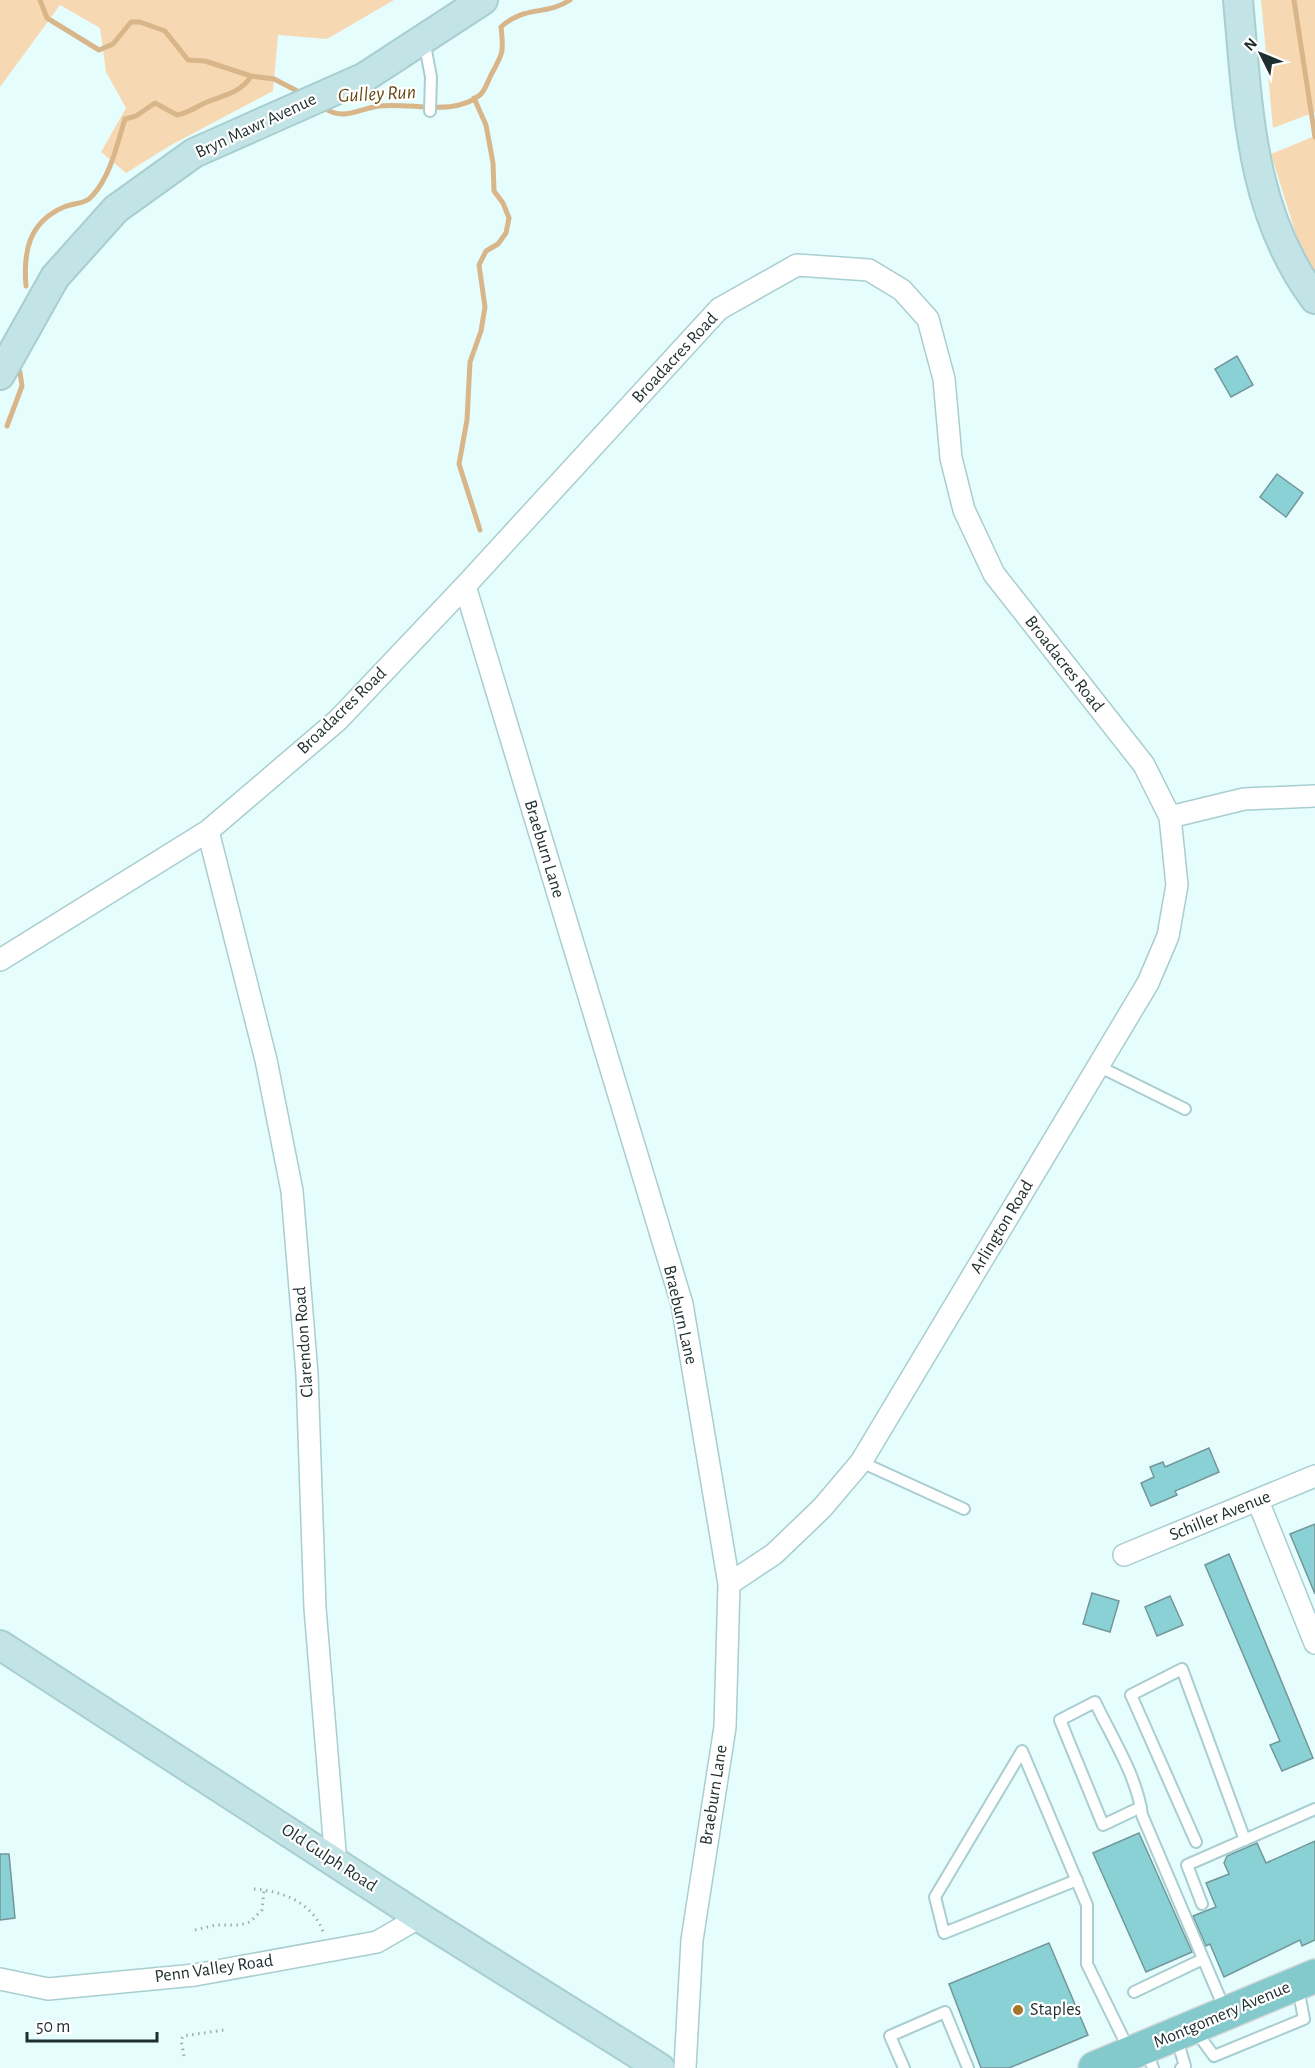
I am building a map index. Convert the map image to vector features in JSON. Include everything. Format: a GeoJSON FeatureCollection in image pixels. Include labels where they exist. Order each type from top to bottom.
{"type":"FeatureCollection","features":[{"type":"Feature","properties":{"kind":"main road","name":"Montgomery Avenue"},"geometry":{"type":"LineString","coordinates":[[1122,2062],[1184,2031],[1306,1980]]}},
{"type":"Feature","properties":{"kind":"street","name":"Bryn Mawr Avenue"},"geometry":{"type":"LineString","coordinates":[[0,375],[55,277],[116,209],[194,153],[364,77],[483,0]]}},
{"type":"Feature","properties":{"kind":"street"},"geometry":{"type":"LineString","coordinates":[[1238,0],[1252,140],[1262,193],[1287,258],[1315,299]]}},
{"type":"Feature","properties":{"kind":"street","name":"Broadacres Road"},"geometry":{"type":"LineString","coordinates":[[0,960],[208,831],[338,720],[465,586],[719,309],[797,265],[869,270],[902,290],[928,319],[944,379],[951,458],[964,510],[993,574],[1144,765],[1170,817]]}},
{"type":"Feature","properties":{"kind":"street","name":"Braeburn Lane"},"geometry":{"type":"LineString","coordinates":[[465,586],[682,1305],[729,1584],[725,1727],[692,1940],[685,2068]]}},
{"type":"Feature","properties":{"kind":"street"},"geometry":{"type":"LineString","coordinates":[[1170,817],[1244,799],[1315,796]]}},
{"type":"Feature","properties":{"kind":"street","name":"Arlington Road"},"geometry":{"type":"LineString","coordinates":[[729,1584],[774,1554],[822,1508],[861,1462],[1148,983],[1168,936],[1177,885],[1170,817]]}},
{"type":"Feature","properties":{"kind":"street","name":"Clarendon Road"},"geometry":{"type":"LineString","coordinates":[[208,831],[266,1060],[292,1191],[307,1374],[315,1608],[336,1863]]}},
{"type":"Feature","properties":{"kind":"street","name":"Schiller Avenue"},"geometry":{"type":"LineString","coordinates":[[1124,1555],[1315,1476]]}},
{"type":"Feature","properties":{"kind":"street"},"geometry":{"type":"LineString","coordinates":[[1258,1501],[1315,1642]]}},
{"type":"Feature","properties":{"kind":"street","name":"Old Gulph Road"},"geometry":{"type":"LineString","coordinates":[[0,1645],[420,1917],[660,2068]]}},
{"type":"Feature","properties":{"kind":"street","name":"Penn Valley Road"},"geometry":{"type":"LineString","coordinates":[[0,1979],[48,1989],[195,1975],[376,1942],[420,1917]]}},
{"type":"Feature","properties":{"kind":"lane"},"geometry":{"type":"LineString","coordinates":[[424,38],[431,77],[431,106]]}},
{"type":"Feature","properties":{"kind":"lane"},"geometry":{"type":"LineString","coordinates":[[1098,1066],[1185,1109]]}},
{"type":"Feature","properties":{"kind":"lane"},"geometry":{"type":"LineString","coordinates":[[861,1462],[964,1509]]}},
{"type":"Feature","properties":{"kind":"lane"},"geometry":{"type":"LineString","coordinates":[[1196,1842],[1131,1695],[1182,1669],[1245,1840]]}},
{"type":"Feature","properties":{"kind":"lane"},"geometry":{"type":"LineString","coordinates":[[1141,1807],[1103,1826],[1060,1720],[1095,1702],[1136,1788],[1141,1807],[1142,1815],[1226,2013]]}},
{"type":"Feature","properties":{"kind":"lane"},"geometry":{"type":"LineString","coordinates":[[1077,1880],[944,1933],[935,1897],[1022,1751],[1077,1880],[1087,1905],[1087,1964],[1122,2062]]}},
{"type":"Feature","properties":{"kind":"lane"},"geometry":{"type":"LineString","coordinates":[[1202,1904],[1187,1865],[1315,1809]]}},
{"type":"Feature","properties":{"kind":"lane"},"geometry":{"type":"LineString","coordinates":[[1134,1992],[1203,1959]]}},
{"type":"Feature","properties":{"kind":"lane"},"geometry":{"type":"LineString","coordinates":[[1184,2031],[1214,2056],[1304,2019],[1306,1980]]}},
{"type":"Feature","properties":{"kind":"lane"},"geometry":{"type":"LineString","coordinates":[[904,2068],[890,2036],[945,2012],[968,2068]]}},
{"type":"Feature","properties":{"kind":"lane"},"geometry":{"type":"LineString","coordinates":[[1181,2068],[1185,2066],[1184,2031]]}},
{"type":"Feature","properties":{"kind":"path"},"geometry":{"type":"LineString","coordinates":[[254,1889],[284,1894],[307,1908],[321,1924],[329,1951]]}},
{"type":"Feature","properties":{"kind":"path"},"geometry":{"type":"LineString","coordinates":[[195,1930],[250,1922],[262,1910],[264,1890]]}},
{"type":"Feature","properties":{"kind":"path"},"geometry":{"type":"LineString","coordinates":[[184,2056],[181,2040],[183,2036],[224,2030]]}},
{"type":"Feature","properties":{"kind":"shaded area"},"geometry":{"type":"Polygon","coordinates":[[[0,0],[394,0],[327,39],[278,35],[273,91],[171,145],[126,173],[101,152],[126,108],[106,72],[100,28],[60,5],[0,87],[0,0]]]}},
{"type":"Feature","properties":{"kind":"shaded area"},"geometry":{"type":"Polygon","coordinates":[[[1261,0],[1315,0],[1315,112],[1273,128],[1261,0]]]}},
{"type":"Feature","properties":{"kind":"shaded area"},"geometry":{"type":"Polygon","coordinates":[[[1315,136],[1315,272],[1302,254],[1271,154],[1315,136]]]}},
{"type":"Feature","properties":{"kind":"building"},"geometry":{"type":"Polygon","coordinates":[[[1237,356],[1253,385],[1231,397],[1215,369],[1237,356]]]}},
{"type":"Feature","properties":{"kind":"building"},"geometry":{"type":"Polygon","coordinates":[[[1277,474],[1303,493],[1286,517],[1260,497],[1277,474]]]}},
{"type":"Feature","properties":{"kind":"building"},"geometry":{"type":"Polygon","coordinates":[[[1209,1448],[1219,1472],[1175,1491],[1177,1495],[1151,1506],[1141,1483],[1154,1477],[1150,1467],[1163,1462],[1165,1467],[1209,1448]]]}},
{"type":"Feature","properties":{"kind":"building"},"geometry":{"type":"Polygon","coordinates":[[[1315,1524],[1315,1594],[1290,1534],[1315,1524]]]}},
{"type":"Feature","properties":{"kind":"building"},"geometry":{"type":"Polygon","coordinates":[[[1229,1554],[1313,1758],[1282,1771],[1270,1745],[1280,1741],[1205,1565],[1229,1554]]]}},
{"type":"Feature","properties":{"kind":"building"},"geometry":{"type":"Polygon","coordinates":[[[1092,1593],[1119,1601],[1110,1632],[1083,1624],[1092,1593]]]}},
{"type":"Feature","properties":{"kind":"building"},"geometry":{"type":"Polygon","coordinates":[[[1170,1596],[1183,1625],[1157,1636],[1145,1607],[1170,1596]]]}},
{"type":"Feature","properties":{"kind":"building"},"geometry":{"type":"Polygon","coordinates":[[[1139,1833],[1192,1952],[1146,1972],[1093,1853],[1139,1833]]]}},
{"type":"Feature","properties":{"kind":"building"},"geometry":{"type":"Polygon","coordinates":[[[1315,1841],[1315,1940],[1302,1946],[1300,1940],[1224,1977],[1210,1944],[1206,1946],[1193,1916],[1216,1907],[1206,1883],[1229,1874],[1224,1863],[1227,1856],[1257,1843],[1266,1863],[1315,1841]]]}},
{"type":"Feature","properties":{"kind":"building"},"geometry":{"type":"Polygon","coordinates":[[[0,1854],[9,1854],[15,1918],[0,1920],[0,1854]]]}},
{"type":"Feature","properties":{"kind":"building","name":"Staples"},"geometry":{"type":"Polygon","coordinates":[[[1049,1943],[1088,2035],[1009,2068],[981,2068],[949,1984],[1049,1943]]]}},
{"type":"Feature","properties":{"kind":"waterway","name":"Gulley Run"},"geometry":{"type":"LineString","coordinates":[[40,0],[47,18],[99,50],[113,44],[131,22],[140,22],[165,31],[188,60],[205,61],[251,76],[274,79],[305,95]]}},
{"type":"Feature","properties":{"kind":"waterway","name":"Gulley Run"},"geometry":{"type":"LineString","coordinates":[[322,107],[337,114],[344,114],[380,106],[445,107],[469,102],[483,91],[500,57],[501,27],[519,16],[552,8],[570,0]]}},
{"type":"Feature","properties":{"kind":"waterway"},"geometry":{"type":"LineString","coordinates":[[1294,0],[1315,137]]}},
{"type":"Feature","properties":{"kind":"waterway"},"geometry":{"type":"LineString","coordinates":[[26,286],[27,250],[36,229],[52,213],[68,205],[87,200],[93,195],[109,169],[125,119],[136,116],[155,103],[177,115],[186,112],[237,90],[251,76]]}},
{"type":"Feature","properties":{"kind":"waterway"},"geometry":{"type":"LineString","coordinates":[[474,98],[486,125],[493,163],[494,191],[503,203],[509,218],[506,233],[498,244],[486,251],[479,265],[485,307],[481,331],[470,362],[467,420],[459,464],[480,530]]}},
{"type":"Feature","properties":{"kind":"waterway"},"geometry":{"type":"LineString","coordinates":[[7,426],[22,386],[20,372]]}},
{"type":"Feature","properties":{"kind":"place","name":"Staples"},"geometry":{"type":"Point","coordinates":[1018,2010]}}]}
